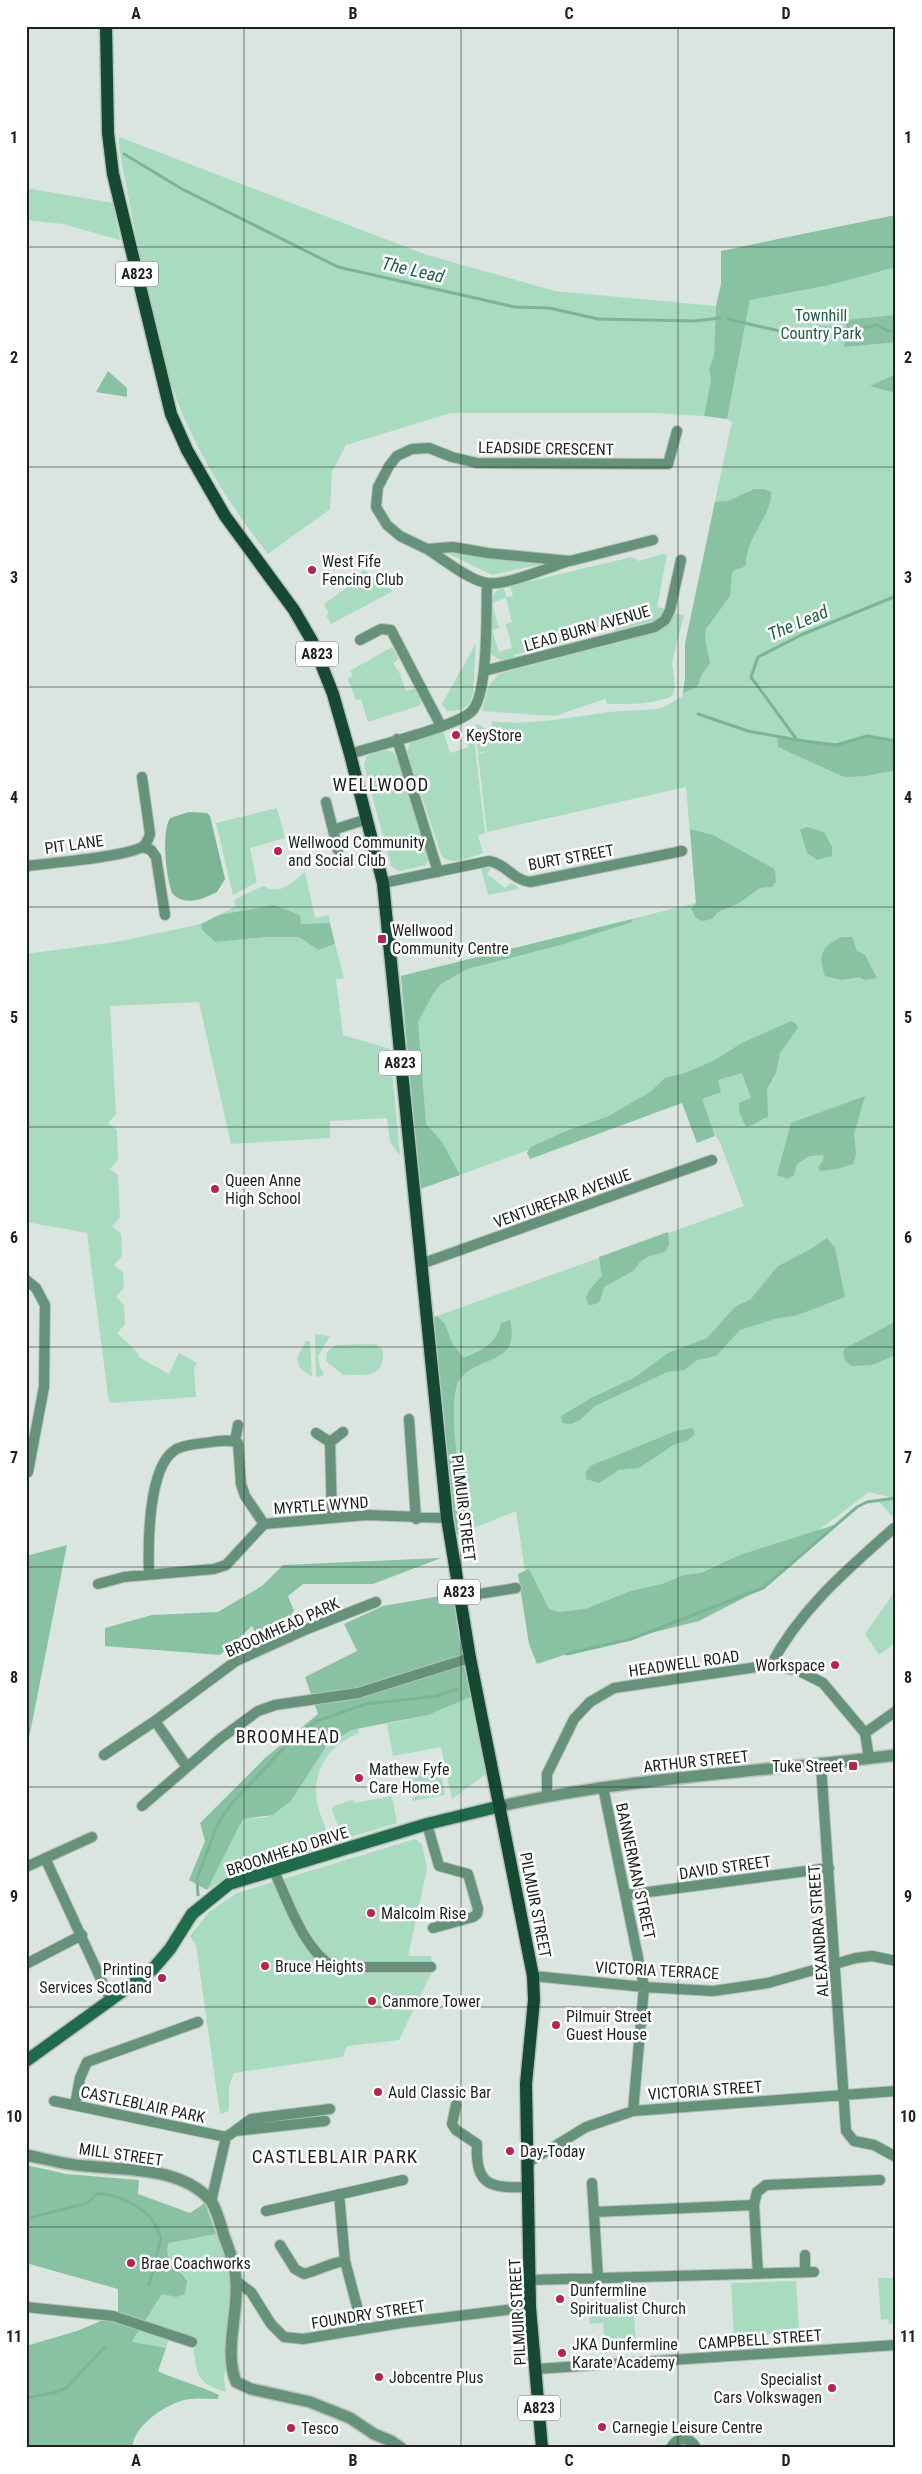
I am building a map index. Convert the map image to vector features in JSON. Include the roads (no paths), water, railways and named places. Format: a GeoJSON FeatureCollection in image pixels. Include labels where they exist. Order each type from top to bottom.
{"type":"FeatureCollection","features":[{"type":"Feature","properties":{"kind":"main road","name":"A823"},"geometry":{"type":"LineString","coordinates":[[106,26],[108,133],[113,174],[171,414],[187,450],[225,516],[294,610],[312,641],[333,694],[367,819],[383,883],[421,1264]]}},
{"type":"Feature","properties":{"kind":"main road","name":"PILMUIR STREET"},"geometry":{"type":"LineString","coordinates":[[421,1264],[446,1518],[470,1658],[501,1806],[533,1976],[534,2000],[526,2084],[530,2307],[542,2448]]}},
{"type":"Feature","properties":{"kind":"main road","name":"BROOMHEAD DRIVE"},"geometry":{"type":"LineString","coordinates":[[26,2061],[152,1970],[170,1949],[192,1914],[229,1884],[427,1824],[501,1806]]}},
{"type":"Feature","properties":{"kind":"street","name":"LEADSIDE CRESCENT"},"geometry":{"type":"LineString","coordinates":[[487,584],[472,577],[427,549],[400,536],[387,525],[376,507],[378,487],[389,466],[397,456],[412,449],[429,448],[452,457],[477,463],[668,464],[677,431]]}},
{"type":"Feature","properties":{"kind":"street"},"geometry":{"type":"LineString","coordinates":[[350,754],[441,726],[465,716],[473,710],[482,690],[487,584],[510,580],[570,560],[654,540]]}},
{"type":"Feature","properties":{"kind":"street"},"geometry":{"type":"LineString","coordinates":[[427,549],[453,547],[487,553],[570,560]]}},
{"type":"Feature","properties":{"kind":"street","name":"LEAD BURN AVENUE"},"geometry":{"type":"LineString","coordinates":[[484,671],[655,627],[666,620],[670,610],[681,560]]}},
{"type":"Feature","properties":{"kind":"street"},"geometry":{"type":"LineString","coordinates":[[360,640],[381,628],[391,630],[441,726]]}},
{"type":"Feature","properties":{"kind":"street"},"geometry":{"type":"LineString","coordinates":[[397,739],[438,872]]}},
{"type":"Feature","properties":{"kind":"street"},"geometry":{"type":"LineString","coordinates":[[142,777],[150,834],[148,842],[142,847]]}},
{"type":"Feature","properties":{"kind":"street"},"geometry":{"type":"LineString","coordinates":[[326,802],[338,850]]}},
{"type":"Feature","properties":{"kind":"street"},"geometry":{"type":"LineString","coordinates":[[333,830],[367,819]]}},
{"type":"Feature","properties":{"kind":"street"},"geometry":{"type":"LineString","coordinates":[[142,847],[151,850],[156,857],[165,915]]}},
{"type":"Feature","properties":{"kind":"street","name":"PIT LANE"},"geometry":{"type":"LineString","coordinates":[[26,866],[125,852],[142,847]]}},
{"type":"Feature","properties":{"kind":"street","name":"BURT STREET"},"geometry":{"type":"LineString","coordinates":[[383,883],[489,861],[500,864],[520,881],[530,882],[682,851]]}},
{"type":"Feature","properties":{"kind":"street","name":"VENTUREFAIR AVENUE"},"geometry":{"type":"LineString","coordinates":[[421,1264],[712,1160]]}},
{"type":"Feature","properties":{"kind":"street"},"geometry":{"type":"LineString","coordinates":[[26,1280],[36,1288],[45,1304],[44,1387],[28,1472]]}},
{"type":"Feature","properties":{"kind":"street"},"geometry":{"type":"LineString","coordinates":[[409,1419],[416,1519]]}},
{"type":"Feature","properties":{"kind":"street"},"geometry":{"type":"LineString","coordinates":[[238,1425],[235,1442],[240,1448],[241,1484],[244,1496],[264,1524]]}},
{"type":"Feature","properties":{"kind":"street"},"geometry":{"type":"LineString","coordinates":[[330,1442],[343,1432]]}},
{"type":"Feature","properties":{"kind":"street"},"geometry":{"type":"LineString","coordinates":[[316,1433],[330,1442]]}},
{"type":"Feature","properties":{"kind":"street"},"geometry":{"type":"LineString","coordinates":[[149,1574],[148,1531],[163,1462],[175,1449],[195,1444],[235,1442]]}},
{"type":"Feature","properties":{"kind":"street"},"geometry":{"type":"LineString","coordinates":[[330,1442],[332,1517]]}},
{"type":"Feature","properties":{"kind":"street","name":"MYRTLE WYND"},"geometry":{"type":"LineString","coordinates":[[98,1584],[124,1577],[214,1568],[226,1565],[264,1524],[366,1515],[416,1519],[446,1518]]}},
{"type":"Feature","properties":{"kind":"street"},"geometry":{"type":"LineString","coordinates":[[771,1665],[784,1640],[833,1582],[894,1528]]}},
{"type":"Feature","properties":{"kind":"street"},"geometry":{"type":"LineString","coordinates":[[460,1597],[516,1588]]}},
{"type":"Feature","properties":{"kind":"street","name":"BROOMHEAD PARK"},"geometry":{"type":"LineString","coordinates":[[104,1755],[155,1721],[236,1661],[307,1629],[376,1602]]}},
{"type":"Feature","properties":{"kind":"street"},"geometry":{"type":"LineString","coordinates":[[142,1806],[187,1767],[258,1711],[275,1705],[358,1693],[470,1658]]}},
{"type":"Feature","properties":{"kind":"street","name":"HEADWELL ROAD"},"geometry":{"type":"LineString","coordinates":[[547,1796],[547,1774],[574,1719],[590,1702],[614,1688],[771,1665],[799,1671],[823,1683],[865,1732]]}},
{"type":"Feature","properties":{"kind":"street"},"geometry":{"type":"LineString","coordinates":[[869,1758],[865,1732],[896,1711]]}},
{"type":"Feature","properties":{"kind":"street"},"geometry":{"type":"LineString","coordinates":[[155,1721],[187,1767]]}},
{"type":"Feature","properties":{"kind":"street","name":"ARTHUR STREET"},"geometry":{"type":"LineString","coordinates":[[501,1806],[603,1787],[821,1765],[896,1755]]}},
{"type":"Feature","properties":{"kind":"street","name":"ALEXANDRA STREET"},"geometry":{"type":"LineString","coordinates":[[821,1765],[836,1962],[846,2131],[854,2141],[874,2145],[896,2157]]}},
{"type":"Feature","properties":{"kind":"street","name":"BANNERMAN STREET"},"geometry":{"type":"LineString","coordinates":[[603,1787],[644,1987],[633,2111]]}},
{"type":"Feature","properties":{"kind":"street"},"geometry":{"type":"LineString","coordinates":[[427,1824],[436,1860],[444,1868],[468,1874],[478,1909],[477,1914],[473,1917],[433,1928]]}},
{"type":"Feature","properties":{"kind":"street"},"geometry":{"type":"LineString","coordinates":[[26,1867],[92,1836]]}},
{"type":"Feature","properties":{"kind":"street"},"geometry":{"type":"LineString","coordinates":[[45,1858],[111,2001]]}},
{"type":"Feature","properties":{"kind":"street","name":"DAVID STREET"},"geometry":{"type":"LineString","coordinates":[[626,1896],[828,1868]]}},
{"type":"Feature","properties":{"kind":"street"},"geometry":{"type":"LineString","coordinates":[[274,1870],[300,1926],[316,1953],[325,1962],[334,1967],[431,1967]]}},
{"type":"Feature","properties":{"kind":"street"},"geometry":{"type":"LineString","coordinates":[[26,1964],[82,1935]]}},
{"type":"Feature","properties":{"kind":"street","name":"VICTORIA TERRACE"},"geometry":{"type":"LineString","coordinates":[[533,1976],[644,1987],[713,1991],[768,1983],[836,1962],[872,1956],[896,1960]]}},
{"type":"Feature","properties":{"kind":"street"},"geometry":{"type":"LineString","coordinates":[[75,2105],[80,2078],[87,2062],[198,2022]]}},
{"type":"Feature","properties":{"kind":"street","name":"VICTORIA STREET"},"geometry":{"type":"LineString","coordinates":[[528,2162],[586,2127],[633,2111],[896,2091]]}},
{"type":"Feature","properties":{"kind":"street","name":"CASTLEBLAIR PARK"},"geometry":{"type":"LineString","coordinates":[[54,2101],[230,2134],[325,2121]]}},
{"type":"Feature","properties":{"kind":"street"},"geometry":{"type":"LineString","coordinates":[[456,2105],[452,2124],[456,2130],[477,2144],[476,2165],[486,2181],[497,2188],[528,2187]]}},
{"type":"Feature","properties":{"kind":"street"},"geometry":{"type":"LineString","coordinates":[[211,2202],[230,2134],[252,2119],[330,2109]]}},
{"type":"Feature","properties":{"kind":"street","name":"MILL STREET"},"geometry":{"type":"LineString","coordinates":[[26,2155],[84,2166],[128,2169],[165,2176],[193,2186],[211,2202],[234,2266],[236,2280],[231,2360],[232,2372],[236,2382],[251,2389],[310,2402],[350,2418],[374,2434]]}},
{"type":"Feature","properties":{"kind":"street"},"geometry":{"type":"LineString","coordinates":[[266,2212],[403,2180]]}},
{"type":"Feature","properties":{"kind":"street"},"geometry":{"type":"LineString","coordinates":[[758,2274],[754,2205],[757,2192],[766,2185],[880,2180]]}},
{"type":"Feature","properties":{"kind":"street"},"geometry":{"type":"LineString","coordinates":[[592,2183],[598,2278]]}},
{"type":"Feature","properties":{"kind":"street"},"geometry":{"type":"LineString","coordinates":[[339,2194],[345,2261],[363,2329]]}},
{"type":"Feature","properties":{"kind":"street"},"geometry":{"type":"LineString","coordinates":[[594,2212],[754,2205]]}},
{"type":"Feature","properties":{"kind":"street"},"geometry":{"type":"LineString","coordinates":[[280,2245],[295,2269],[304,2274],[315,2271],[330,2263],[345,2261]]}},
{"type":"Feature","properties":{"kind":"street"},"geometry":{"type":"LineString","coordinates":[[530,2280],[810,2272],[805,2254]]}},
{"type":"Feature","properties":{"kind":"street","name":"FOUNDRY STREET"},"geometry":{"type":"LineString","coordinates":[[236,2280],[251,2292],[270,2324],[284,2337],[303,2339],[363,2329],[530,2307]]}},
{"type":"Feature","properties":{"kind":"street"},"geometry":{"type":"LineString","coordinates":[[26,2306],[114,2316],[192,2342]]}},
{"type":"Feature","properties":{"kind":"street","name":"CAMPBELL STREET"},"geometry":{"type":"LineString","coordinates":[[536,2369],[896,2345]]}},
{"type":"Feature","properties":{"kind":"street"},"geometry":{"type":"LineString","coordinates":[[374,2434],[384,2448]]}},
{"type":"Feature","properties":{"kind":"street"},"geometry":{"type":"LineString","coordinates":[[374,2434],[391,2440],[401,2448]]}},
{"type":"Feature","properties":{"kind":"street"},"geometry":{"type":"LineString","coordinates":[[671,2448],[676,2441],[684,2438],[691,2441],[696,2448]]}},
{"type":"Feature","properties":{"kind":"waterway","name":"The Lead"},"geometry":{"type":"LineString","coordinates":[[124,154],[182,189],[338,267],[515,307],[549,308],[598,319],[694,321],[721,318]]}},
{"type":"Feature","properties":{"kind":"waterway","name":"The Lead"},"geometry":{"type":"LineString","coordinates":[[727,319],[780,331],[825,328],[858,329],[877,325],[888,331],[896,331]]}},
{"type":"Feature","properties":{"kind":"waterway","name":"The Lead"},"geometry":{"type":"LineString","coordinates":[[797,740],[751,677],[758,657],[801,635],[896,596]]}},
{"type":"Feature","properties":{"kind":"waterway","name":"The Lead"},"geometry":{"type":"LineString","coordinates":[[698,714],[748,731],[797,740],[836,745],[867,736],[896,741]]}},
{"type":"Feature","properties":{"kind":"waterway"},"geometry":{"type":"LineString","coordinates":[[567,1654],[631,1639],[763,1588],[857,1507],[867,1502],[896,1498]]}},
{"type":"Feature","properties":{"kind":"waterway"},"geometry":{"type":"LineString","coordinates":[[198,1895],[197,1879],[217,1825],[231,1804],[299,1732],[317,1721],[366,1704],[437,1696],[457,1689]]}},
{"type":"Feature","properties":{"kind":"waterway"},"geometry":{"type":"LineString","coordinates":[[26,2219],[87,2203],[97,2194],[111,2195],[132,2204],[152,2219],[161,2238],[149,2285]]}},
{"type":"Feature","properties":{"kind":"waterway"},"geometry":{"type":"LineString","coordinates":[[26,2398],[53,2393],[66,2388],[105,2347]]}},
{"type":"Feature","properties":{"kind":"place","name":"West Fife Fencing Club"},"geometry":{"type":"Point","coordinates":[312,570]}},
{"type":"Feature","properties":{"kind":"place","name":"KeyStore"},"geometry":{"type":"Point","coordinates":[456,735]}},
{"type":"Feature","properties":{"kind":"place","name":"Wellwood Community and Social Club"},"geometry":{"type":"Point","coordinates":[278,851]}},
{"type":"Feature","properties":{"kind":"place","name":"Wellwood Community Centre"},"geometry":{"type":"Point","coordinates":[382,939]}},
{"type":"Feature","properties":{"kind":"place","name":"Queen Anne High School"},"geometry":{"type":"Point","coordinates":[215,1189]}},
{"type":"Feature","properties":{"kind":"place","name":"Workspace"},"geometry":{"type":"Point","coordinates":[835,1665]}},
{"type":"Feature","properties":{"kind":"place","name":"Tuke Street"},"geometry":{"type":"Point","coordinates":[853,1766]}},
{"type":"Feature","properties":{"kind":"place","name":"Mathew Fyfe Care Home"},"geometry":{"type":"Point","coordinates":[359,1778]}},
{"type":"Feature","properties":{"kind":"place","name":"Malcolm Rise"},"geometry":{"type":"Point","coordinates":[371,1913]}},
{"type":"Feature","properties":{"kind":"place","name":"Bruce Heights"},"geometry":{"type":"Point","coordinates":[265,1966]}},
{"type":"Feature","properties":{"kind":"place","name":"Printing Services Scotland"},"geometry":{"type":"Point","coordinates":[162,1978]}},
{"type":"Feature","properties":{"kind":"place","name":"Canmore Tower"},"geometry":{"type":"Point","coordinates":[372,2001]}},
{"type":"Feature","properties":{"kind":"place","name":"Pilmuir Street Guest House"},"geometry":{"type":"Point","coordinates":[556,2025]}},
{"type":"Feature","properties":{"kind":"place","name":"Auld Classic Bar"},"geometry":{"type":"Point","coordinates":[378,2092]}},
{"type":"Feature","properties":{"kind":"place","name":"Day-Today"},"geometry":{"type":"Point","coordinates":[510,2151]}},
{"type":"Feature","properties":{"kind":"place","name":"Brae Coachworks"},"geometry":{"type":"Point","coordinates":[131,2263]}},
{"type":"Feature","properties":{"kind":"place","name":"Dunfermline Spiritualist Church"},"geometry":{"type":"Point","coordinates":[560,2299]}},
{"type":"Feature","properties":{"kind":"place","name":"JKA Dunfermline Karate Academy"},"geometry":{"type":"Point","coordinates":[562,2353]}},
{"type":"Feature","properties":{"kind":"place","name":"Jobcentre Plus"},"geometry":{"type":"Point","coordinates":[379,2377]}},
{"type":"Feature","properties":{"kind":"place","name":"Specialist Cars Volkswagen"},"geometry":{"type":"Point","coordinates":[832,2388]}},
{"type":"Feature","properties":{"kind":"place","name":"Carnegie Leisure Centre"},"geometry":{"type":"Point","coordinates":[602,2427]}},
{"type":"Feature","properties":{"kind":"place","name":"Tesco"},"geometry":{"type":"Point","coordinates":[291,2428]}},
{"type":"Feature","properties":{"kind":"district","name":"WELLWOOD"},"geometry":{"type":"Point","coordinates":[381,784]}},
{"type":"Feature","properties":{"kind":"district","name":"BROOMHEAD"},"geometry":{"type":"Point","coordinates":[288,1737]}},
{"type":"Feature","properties":{"kind":"district","name":"CASTLEBLAIR PARK"},"geometry":{"type":"Point","coordinates":[335,2156]}},
{"type":"Feature","properties":{"kind":"park label","name":"Townhill Country Park"},"geometry":{"type":"Point","coordinates":[821,324]}}]}
